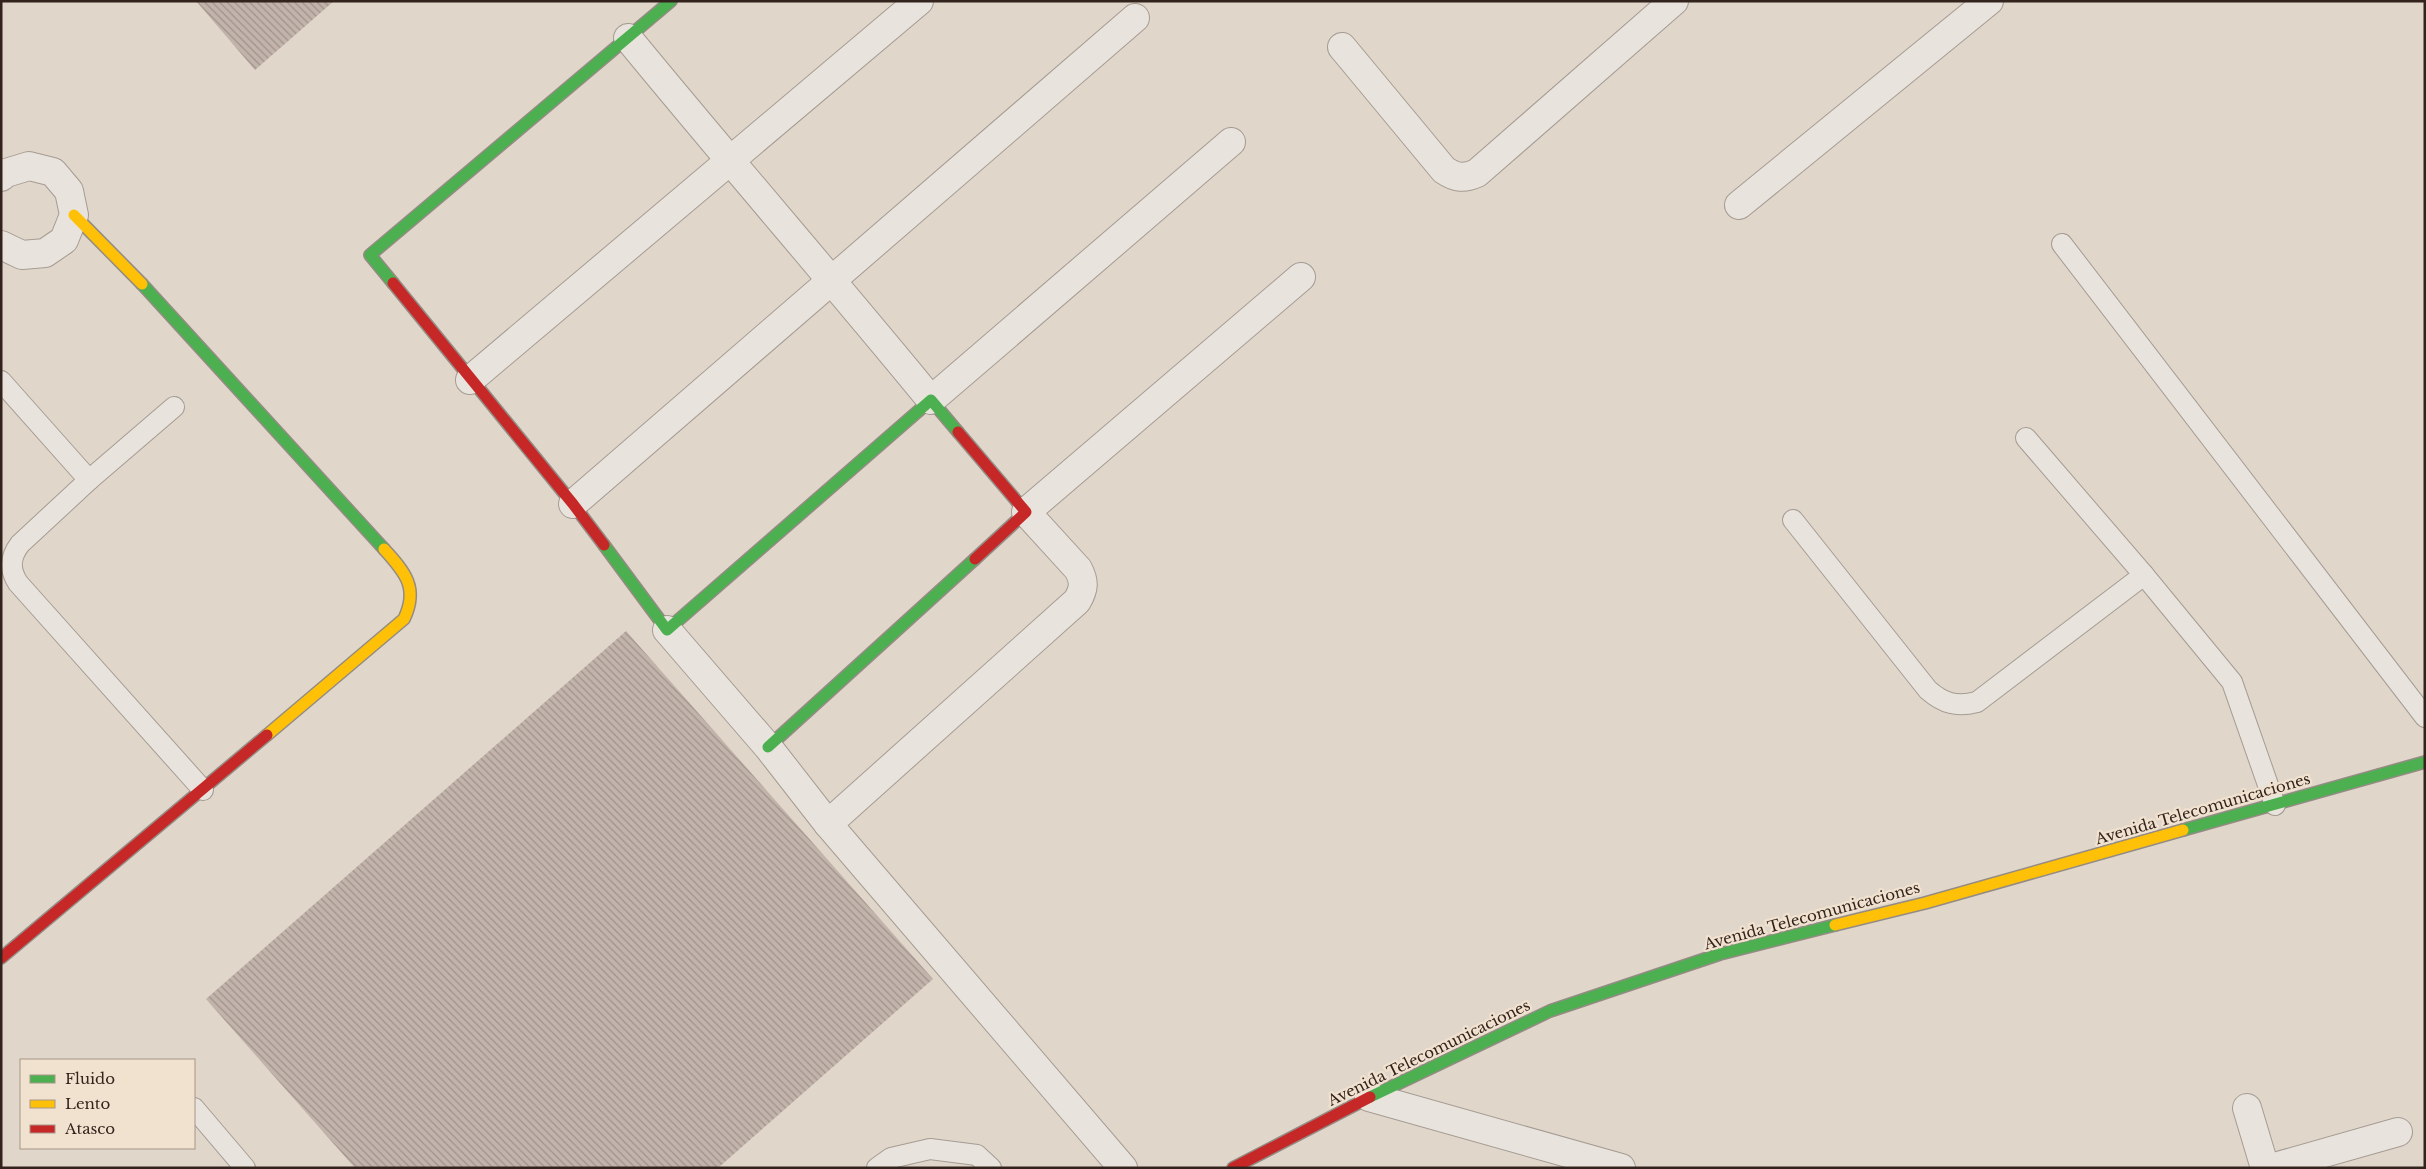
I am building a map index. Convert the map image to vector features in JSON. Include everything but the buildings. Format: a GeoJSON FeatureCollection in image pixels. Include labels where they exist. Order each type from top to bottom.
{"type":"FeatureCollection","features":[{"type":"Feature","properties":{"kind":"street"},"geometry":{"type":"LineString","coordinates":[[671,1],[370,255],[573,504],[667,630],[768,747],[828,824],[1123,1168]]}},
{"type":"Feature","properties":{"kind":"street"},"geometry":{"type":"LineString","coordinates":[[470,380],[919,1]]}},
{"type":"Feature","properties":{"kind":"street"},"geometry":{"type":"LineString","coordinates":[[1342,47],[1444,170],[1454,177],[1467,178],[1477,173],[1674,1]]}},
{"type":"Feature","properties":{"kind":"street"},"geometry":{"type":"LineString","coordinates":[[1738,205],[1989,1]]}},
{"type":"Feature","properties":{"kind":"street"},"geometry":{"type":"LineString","coordinates":[[573,504],[1135,18]]}},
{"type":"Feature","properties":{"kind":"street"},"geometry":{"type":"LineString","coordinates":[[628,38],[931,400],[1026,512],[1078,569],[1084,580],[1083,591],[1077,601],[828,824]]}},
{"type":"Feature","properties":{"kind":"street"},"geometry":{"type":"LineString","coordinates":[[667,630],[1231,142]]}},
{"type":"Feature","properties":{"kind":"street"},"geometry":{"type":"LineString","coordinates":[[1,245],[22,255],[45,253],[64,240],[74,215],[69,190],[53,172],[29,166],[3,173]]}},
{"type":"Feature","properties":{"kind":"street"},"geometry":{"type":"LineString","coordinates":[[1,958],[204,790],[404,620],[411,606],[412,592],[406,576],[397,563],[113,253],[74,215]]}},
{"type":"Feature","properties":{"kind":"street"},"geometry":{"type":"LineString","coordinates":[[64,240],[113,253]]}},
{"type":"Feature","properties":{"kind":"street"},"geometry":{"type":"LineString","coordinates":[[768,747],[1026,512],[1301,277]]}},
{"type":"Feature","properties":{"kind":"street","name":"Avenida Telecomunicaciones"},"geometry":{"type":"LineString","coordinates":[[1233,1168],[1369,1097],[1550,1011],[1720,954],[1925,902],[2425,762]]}},
{"type":"Feature","properties":{"kind":"street"},"geometry":{"type":"LineString","coordinates":[[1369,1097],[1620,1168]]}},
{"type":"Feature","properties":{"kind":"street"},"geometry":{"type":"LineString","coordinates":[[2247,1108],[2265,1168]]}},
{"type":"Feature","properties":{"kind":"street"},"geometry":{"type":"LineString","coordinates":[[2271,1168],[2398,1132]]}},
{"type":"Feature","properties":{"kind":"lane"},"geometry":{"type":"LineString","coordinates":[[2062,244],[2425,717]]}},
{"type":"Feature","properties":{"kind":"lane"},"geometry":{"type":"LineString","coordinates":[[1,381],[89,480]]}},
{"type":"Feature","properties":{"kind":"lane"},"geometry":{"type":"LineString","coordinates":[[174,406],[89,480],[20,544],[14,552],[11,563],[12,574],[204,790]]}},
{"type":"Feature","properties":{"kind":"lane"},"geometry":{"type":"LineString","coordinates":[[2026,438],[2144,575],[2232,682],[2275,805]]}},
{"type":"Feature","properties":{"kind":"lane"},"geometry":{"type":"LineString","coordinates":[[1793,520],[1928,690],[1949,704],[1963,706],[1977,702],[2144,575]]}},
{"type":"Feature","properties":{"kind":"lane"},"geometry":{"type":"LineString","coordinates":[[195,1109],[245,1168]]}},
{"type":"Feature","properties":{"kind":"lane"},"geometry":{"type":"LineString","coordinates":[[877,1168],[891,1158],[930,1149],[977,1155],[992,1168]]}},
{"type":"Feature","properties":{"kind":"traffic: fast"},"geometry":{"type":"LineString","coordinates":[[393,283],[370,255],[671,1]]}},
{"type":"Feature","properties":{"kind":"traffic: fast"},"geometry":{"type":"LineString","coordinates":[[142,284],[384,549]]}},
{"type":"Feature","properties":{"kind":"traffic: fast"},"geometry":{"type":"LineString","coordinates":[[604,545],[667,630],[931,400],[958,432]]}},
{"type":"Feature","properties":{"kind":"traffic: fast"},"geometry":{"type":"LineString","coordinates":[[768,747],[975,559]]}},
{"type":"Feature","properties":{"kind":"traffic: fast"},"geometry":{"type":"LineString","coordinates":[[2183,830],[2425,762]]}},
{"type":"Feature","properties":{"kind":"traffic: fast"},"geometry":{"type":"LineString","coordinates":[[1370,1097],[1550,1011],[1720,954],[1835,925]]}},
{"type":"Feature","properties":{"kind":"traffic: slow"},"geometry":{"type":"LineString","coordinates":[[74,215],[142,284]]}},
{"type":"Feature","properties":{"kind":"traffic: slow"},"geometry":{"type":"LineString","coordinates":[[267,735],[404,619],[410,598],[408,581],[404,573],[384,549]]}},
{"type":"Feature","properties":{"kind":"traffic: slow"},"geometry":{"type":"LineString","coordinates":[[1835,925],[1925,903],[2183,830]]}},
{"type":"Feature","properties":{"kind":"traffic: jam"},"geometry":{"type":"LineString","coordinates":[[393,283],[573,504],[604,545]]}},
{"type":"Feature","properties":{"kind":"traffic: jam"},"geometry":{"type":"LineString","coordinates":[[958,432],[1026,512],[975,559]]}},
{"type":"Feature","properties":{"kind":"traffic: jam"},"geometry":{"type":"LineString","coordinates":[[1,958],[267,735]]}},
{"type":"Feature","properties":{"kind":"traffic: jam"},"geometry":{"type":"LineString","coordinates":[[1233,1168],[1370,1097]]}}]}
